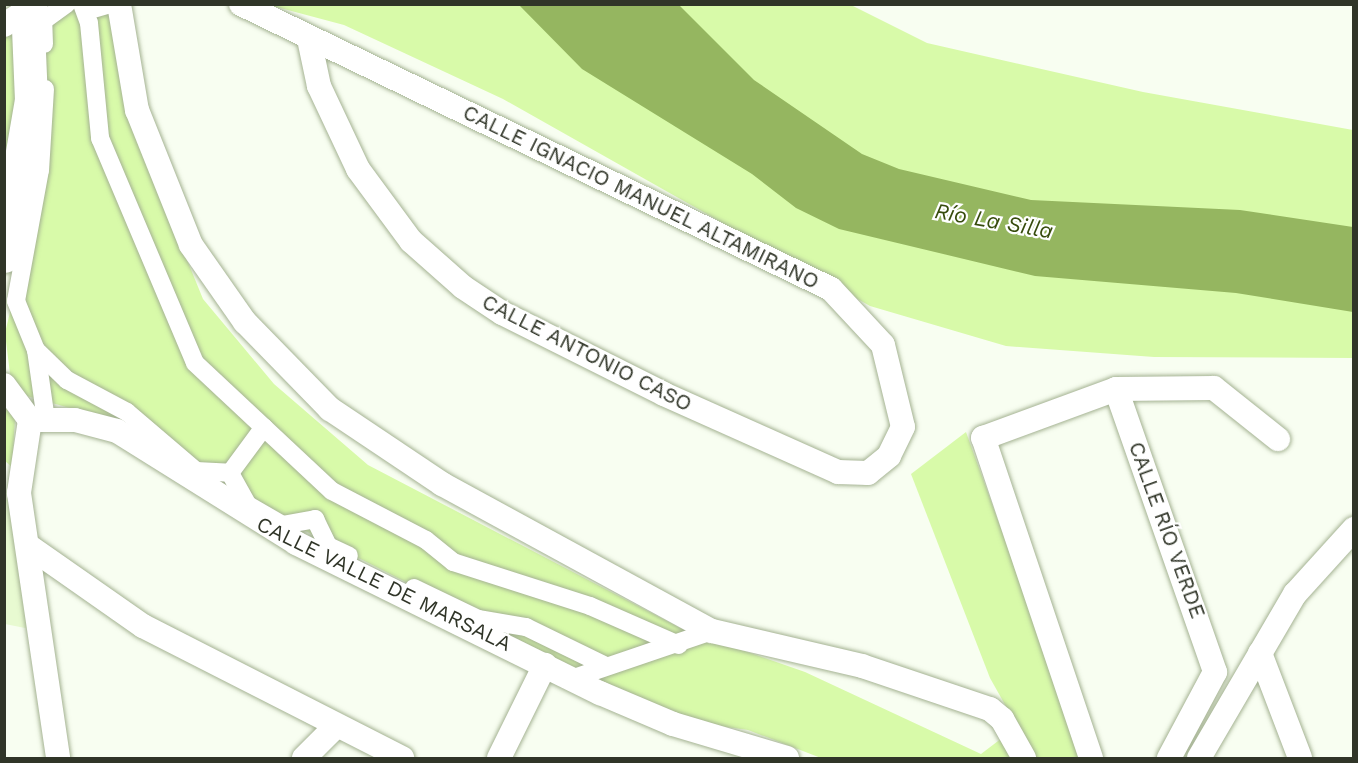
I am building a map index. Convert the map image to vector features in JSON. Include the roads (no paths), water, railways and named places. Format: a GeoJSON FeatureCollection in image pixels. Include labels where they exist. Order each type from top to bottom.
{"type":"FeatureCollection","features":[{"type":"Feature","properties":{"kind":"main road"},"geometry":{"type":"LineString","coordinates":[[4,256],[31,100],[24,11]]}},
{"type":"Feature","properties":{"kind":"street"},"geometry":{"type":"LineString","coordinates":[[58,759],[30,547],[12,487],[38,420],[36,350],[16,301],[40,170],[43,21],[66,4]]}},
{"type":"Feature","properties":{"kind":"street"},"geometry":{"type":"LineString","coordinates":[[110,4],[84,8],[100,138],[191,352],[264,427],[332,490],[426,540],[453,562],[590,606],[680,645]]}},
{"type":"Feature","properties":{"kind":"street"},"geometry":{"type":"LineString","coordinates":[[119,4],[137,110],[170,201],[214,281],[281,363],[386,451],[712,631],[862,666],[976,703],[1002,719],[1024,759]]}},
{"type":"Feature","properties":{"kind":"street","name":"CALLE IGNACIO MANUEL ALTAMIRANO"},"geometry":{"type":"LineString","coordinates":[[241,4],[309,39],[831,289],[883,345],[901,411],[903,428],[889,456],[856,476]]}},
{"type":"Feature","properties":{"kind":"street","name":"CALLE ANTONIO CASO"},"geometry":{"type":"LineString","coordinates":[[309,39],[319,87],[358,169],[434,266],[502,314],[593,359],[820,464],[856,476]]}},
{"type":"Feature","properties":{"kind":"street"},"geometry":{"type":"LineString","coordinates":[[36,350],[67,380],[127,412],[196,471],[230,472]]}},
{"type":"Feature","properties":{"kind":"street"},"geometry":{"type":"LineString","coordinates":[[4,385],[38,420]]}},
{"type":"Feature","properties":{"kind":"street"},"geometry":{"type":"LineString","coordinates":[[1091,759],[983,438],[1116,389],[1214,388],[1278,439]]}},
{"type":"Feature","properties":{"kind":"street","name":"CALLE RÍO VERDE"},"geometry":{"type":"LineString","coordinates":[[1116,389],[1215,672],[1169,759]]}},
{"type":"Feature","properties":{"kind":"street","name":"CALLE VALLE DE MARSALA"},"geometry":{"type":"LineString","coordinates":[[38,420],[96,424],[135,440],[254,520],[571,679],[673,724],[787,759]]}},
{"type":"Feature","properties":{"kind":"street"},"geometry":{"type":"LineString","coordinates":[[230,472],[264,427]]}},
{"type":"Feature","properties":{"kind":"street"},"geometry":{"type":"LineString","coordinates":[[230,472],[241,500],[282,525],[315,519],[328,546],[478,619],[526,627],[606,666]]}},
{"type":"Feature","properties":{"kind":"street"},"geometry":{"type":"LineString","coordinates":[[1199,759],[1260,653],[1312,572],[1353,530]]}},
{"type":"Feature","properties":{"kind":"street"},"geometry":{"type":"LineString","coordinates":[[30,547],[143,627],[402,759]]}},
{"type":"Feature","properties":{"kind":"street"},"geometry":{"type":"LineString","coordinates":[[571,679],[606,666],[680,645],[712,631]]}},
{"type":"Feature","properties":{"kind":"street"},"geometry":{"type":"LineString","coordinates":[[1260,653],[1300,759]]}},
{"type":"Feature","properties":{"kind":"street"},"geometry":{"type":"LineString","coordinates":[[499,759],[545,665]]}},
{"type":"Feature","properties":{"kind":"street"},"geometry":{"type":"LineString","coordinates":[[304,759],[336,726]]}},
{"type":"Feature","properties":{"kind":"water","name":"Río La Silla"},"geometry":{"type":"Polygon","coordinates":[[[519,5],[679,5],[754,80],[862,154],[899,169],[1031,200],[1240,210],[1353,227],[1353,312],[1236,293],[1035,276],[839,229],[796,208],[752,174],[582,69],[519,5]]]}}]}
